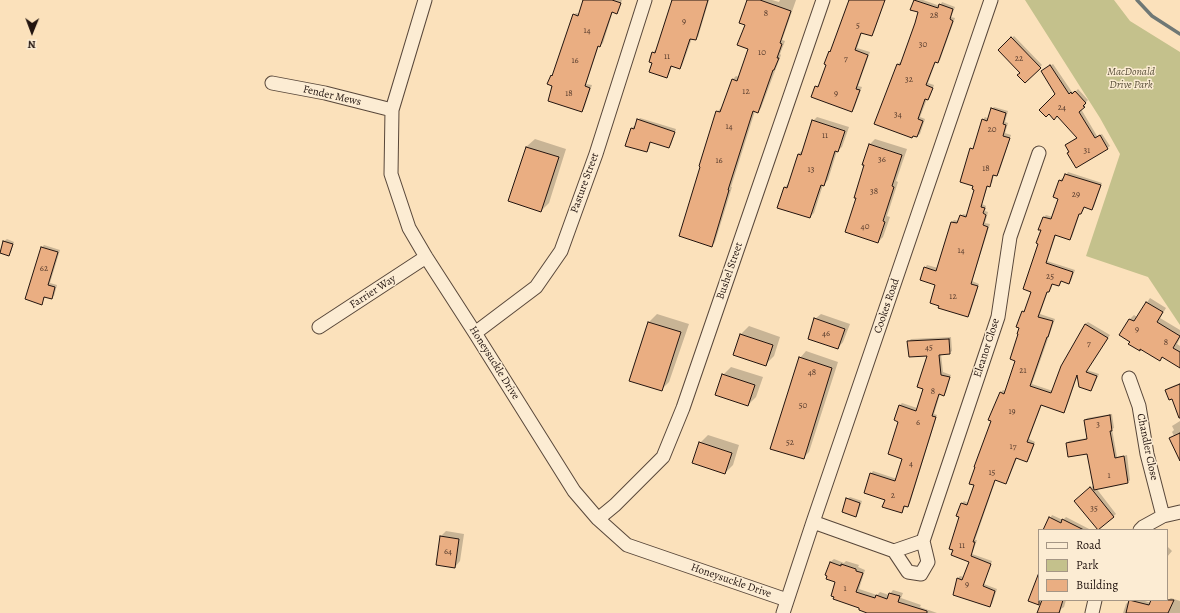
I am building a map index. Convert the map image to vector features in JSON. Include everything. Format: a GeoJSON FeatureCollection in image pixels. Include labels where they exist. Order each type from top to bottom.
{"type":"FeatureCollection","features":[{"type":"Feature","properties":{"kind":"street","name":"Honeysuckle Drive"},"geometry":{"type":"LineString","coordinates":[[425,0],[392,110],[391,174],[409,228],[426,257],[574,491],[598,518],[628,545],[787,600]]}},
{"type":"Feature","properties":{"kind":"street","name":"Pasture Street"},"geometry":{"type":"LineString","coordinates":[[475,333],[536,287],[561,251],[596,154],[645,0]]}},
{"type":"Feature","properties":{"kind":"street","name":"Bushel Street"},"geometry":{"type":"LineString","coordinates":[[598,518],[614,505],[663,456],[683,408],[823,0]]}},
{"type":"Feature","properties":{"kind":"street","name":"Cookes Road"},"geometry":{"type":"LineString","coordinates":[[783,613],[991,0]]}},
{"type":"Feature","properties":{"kind":"street","name":"Fender Mews"},"geometry":{"type":"LineString","coordinates":[[272,83],[325,93],[392,110]]}},
{"type":"Feature","properties":{"kind":"street","name":"Eleanor Close"},"geometry":{"type":"LineString","coordinates":[[923,540],[998,317],[1010,237],[1039,153]]}},
{"type":"Feature","properties":{"kind":"street","name":"Farrier Way"},"geometry":{"type":"LineString","coordinates":[[319,326],[356,304],[426,257]]}},
{"type":"Feature","properties":{"kind":"street","name":"Chandler Close"},"geometry":{"type":"LineString","coordinates":[[1129,378],[1139,406],[1147,454],[1163,516]]}},
{"type":"Feature","properties":{"kind":"street"},"geometry":{"type":"LineString","coordinates":[[1141,529],[1163,516],[1180,512]]}},
{"type":"Feature","properties":{"kind":"street"},"geometry":{"type":"LineString","coordinates":[[813,522],[894,551],[908,572],[920,574],[928,562],[923,540],[894,551]]}},
{"type":"Feature","properties":{"kind":"street"},"geometry":{"type":"LineString","coordinates":[[1092,613],[1096,601]]}},
{"type":"Feature","properties":{"kind":"green space","name":"MacDonald Drive Park"},"geometry":{"type":"Polygon","coordinates":[[[1025,0],[1114,0],[1130,21],[1180,52],[1180,325],[1148,277],[1086,256],[1120,154],[1100,118],[1025,0]]]}},
{"type":"Feature","properties":{"kind":"building"},"geometry":{"type":"Polygon","coordinates":[[[583,0],[612,0],[621,3],[617,14],[612,12],[600,47],[598,46],[585,86],[590,88],[582,112],[548,101],[552,86],[547,84],[551,75],[552,76],[573,14],[578,16],[583,0]]]}},
{"type":"Feature","properties":{"kind":"building"},"geometry":{"type":"Polygon","coordinates":[[[672,0],[708,0],[696,40],[690,39],[680,69],[671,66],[667,78],[649,72],[652,63],[649,62],[652,52],[655,53],[672,0]]]}},
{"type":"Feature","properties":{"kind":"building"},"geometry":{"type":"Polygon","coordinates":[[[747,0],[760,0],[791,11],[780,43],[782,44],[777,58],[779,58],[773,70],[758,113],[753,111],[712,247],[679,236],[716,111],[720,112],[732,79],[737,81],[748,49],[737,45],[745,25],[739,23],[747,0]]]}},
{"type":"Feature","properties":{"kind":"building"},"geometry":{"type":"Polygon","coordinates":[[[849,0],[885,0],[872,36],[861,33],[855,50],[868,55],[856,89],[860,90],[852,112],[811,97],[815,86],[818,87],[826,65],[824,64],[829,51],[830,52],[849,0]]]}},
{"type":"Feature","properties":{"kind":"building"},"geometry":{"type":"Polygon","coordinates":[[[914,0],[938,8],[939,4],[953,9],[950,19],[953,21],[938,63],[935,62],[926,85],[933,88],[928,100],[925,99],[918,119],[923,121],[917,137],[913,136],[912,138],[874,124],[897,64],[900,65],[915,23],[918,12],[910,10],[914,0]]]}},
{"type":"Feature","properties":{"kind":"building"},"geometry":{"type":"Polygon","coordinates":[[[1011,37],[1041,68],[1025,83],[1017,75],[1020,73],[998,50],[1011,37]]]}},
{"type":"Feature","properties":{"kind":"building"},"geometry":{"type":"Polygon","coordinates":[[[1050,65],[1069,94],[1071,92],[1072,94],[1075,91],[1086,103],[1083,106],[1085,107],[1079,112],[1095,138],[1100,135],[1108,149],[1076,168],[1067,153],[1069,152],[1065,145],[1077,138],[1057,116],[1054,120],[1049,114],[1046,117],[1039,110],[1055,94],[1041,71],[1050,65]]]}},
{"type":"Feature","properties":{"kind":"building"},"geometry":{"type":"Polygon","coordinates":[[[991,108],[1006,113],[1003,124],[1006,125],[1003,136],[1010,138],[997,176],[993,175],[990,187],[987,186],[981,207],[985,208],[983,213],[986,215],[983,225],[988,227],[971,284],[978,286],[968,317],[938,308],[939,306],[930,303],[935,285],[920,280],[924,267],[936,271],[951,222],[957,223],[960,215],[966,217],[974,190],[972,189],[973,186],[960,182],[970,148],[973,149],[982,119],[987,121],[991,108]]]}},
{"type":"Feature","properties":{"kind":"building"},"geometry":{"type":"Polygon","coordinates":[[[637,119],[675,132],[669,148],[650,142],[647,152],[625,146],[631,128],[634,129],[637,119]]]}},
{"type":"Feature","properties":{"kind":"building"},"geometry":{"type":"Polygon","coordinates":[[[812,120],[845,131],[838,152],[835,151],[824,186],[821,185],[810,218],[777,208],[784,187],[787,188],[798,154],[801,155],[812,120]]]}},
{"type":"Feature","properties":{"kind":"building"},"geometry":{"type":"Polygon","coordinates":[[[869,144],[902,155],[892,186],[894,187],[883,221],[885,222],[878,243],[845,232],[856,198],[854,198],[869,144]]]}},
{"type":"Feature","properties":{"kind":"building"},"geometry":{"type":"Polygon","coordinates":[[[526,147],[559,157],[541,212],[508,201],[526,147]]]}},
{"type":"Feature","properties":{"kind":"building"},"geometry":{"type":"Polygon","coordinates":[[[1065,174],[1101,185],[1092,210],[1084,207],[1081,214],[1079,214],[1070,240],[1055,235],[1046,263],[1073,272],[1069,284],[1061,281],[1059,286],[1052,284],[1049,292],[1047,292],[1038,317],[1053,321],[1030,386],[1051,393],[1061,366],[1085,324],[1108,338],[1086,372],[1097,376],[1091,391],[1079,387],[1077,375],[1064,413],[1041,405],[1027,442],[1034,444],[1027,462],[1016,458],[1006,484],[995,480],[973,542],[975,542],[971,556],[991,564],[983,586],[995,591],[990,607],[953,595],[957,578],[962,580],[969,562],[951,555],[953,550],[949,549],[959,517],[956,516],[961,503],[967,505],[974,485],[969,484],[991,421],[988,420],[1000,392],[1004,394],[1015,361],[1010,359],[1018,334],[1019,328],[1016,327],[1022,311],[1024,312],[1031,292],[1023,289],[1038,244],[1036,243],[1041,230],[1038,230],[1043,217],[1051,219],[1058,199],[1053,197],[1059,180],[1062,181],[1065,174]]]}},
{"type":"Feature","properties":{"kind":"building"},"geometry":{"type":"Polygon","coordinates":[[[3,241],[13,244],[9,256],[0,253],[3,241]]]}},
{"type":"Feature","properties":{"kind":"building"},"geometry":{"type":"Polygon","coordinates":[[[41,247],[58,252],[48,285],[55,287],[52,299],[44,297],[42,305],[25,299],[41,247]]]}},
{"type":"Feature","properties":{"kind":"building"},"geometry":{"type":"Polygon","coordinates":[[[1146,302],[1163,312],[1157,322],[1180,336],[1173,348],[1180,352],[1180,368],[1162,357],[1160,361],[1140,349],[1140,351],[1128,344],[1130,342],[1119,335],[1129,319],[1134,321],[1146,302]]]}},
{"type":"Feature","properties":{"kind":"building"},"geometry":{"type":"Polygon","coordinates":[[[814,318],[845,329],[838,349],[808,339],[814,318]]]}},
{"type":"Feature","properties":{"kind":"building"},"geometry":{"type":"Polygon","coordinates":[[[648,322],[681,332],[662,391],[629,381],[648,322]]]}},
{"type":"Feature","properties":{"kind":"building"},"geometry":{"type":"Polygon","coordinates":[[[740,334],[773,345],[766,366],[733,355],[740,334]]]}},
{"type":"Feature","properties":{"kind":"building"},"geometry":{"type":"Polygon","coordinates":[[[949,339],[950,354],[939,355],[941,375],[950,377],[944,396],[939,394],[932,416],[936,417],[908,507],[904,506],[902,513],[882,507],[885,500],[864,493],[870,473],[895,481],[902,459],[888,454],[898,422],[894,420],[899,405],[916,411],[923,389],[917,387],[927,356],[909,357],[907,341],[949,339]]]}},
{"type":"Feature","properties":{"kind":"building"},"geometry":{"type":"Polygon","coordinates":[[[799,357],[832,368],[804,459],[770,449],[799,357]]]}},
{"type":"Feature","properties":{"kind":"building"},"geometry":{"type":"Polygon","coordinates":[[[722,374],[755,385],[748,406],[715,395],[722,374]]]}},
{"type":"Feature","properties":{"kind":"building"},"geometry":{"type":"Polygon","coordinates":[[[1180,384],[1179,418],[1172,399],[1169,400],[1165,390],[1180,384]]]}},
{"type":"Feature","properties":{"kind":"building"},"geometry":{"type":"Polygon","coordinates":[[[1110,415],[1112,431],[1110,431],[1115,458],[1124,456],[1128,483],[1094,490],[1087,454],[1068,457],[1066,443],[1087,439],[1084,420],[1110,415]]]}},
{"type":"Feature","properties":{"kind":"building"},"geometry":{"type":"Polygon","coordinates":[[[1180,433],[1180,461],[1169,438],[1180,433]]]}},
{"type":"Feature","properties":{"kind":"building"},"geometry":{"type":"Polygon","coordinates":[[[699,442],[732,453],[725,474],[692,463],[699,442]]]}},
{"type":"Feature","properties":{"kind":"building"},"geometry":{"type":"Polygon","coordinates":[[[1090,487],[1114,517],[1097,529],[1074,501],[1090,487]]]}},
{"type":"Feature","properties":{"kind":"building"},"geometry":{"type":"Polygon","coordinates":[[[846,498],[860,503],[856,517],[842,512],[846,498]]]}},
{"type":"Feature","properties":{"kind":"building"},"geometry":{"type":"Polygon","coordinates":[[[1049,517],[1061,523],[1062,519],[1082,529],[1043,529],[1049,517]]]}},
{"type":"Feature","properties":{"kind":"building"},"geometry":{"type":"Polygon","coordinates":[[[440,536],[459,539],[455,568],[436,565],[440,536]]]}},
{"type":"Feature","properties":{"kind":"building"},"geometry":{"type":"Polygon","coordinates":[[[830,562],[856,569],[856,571],[863,573],[856,592],[875,598],[876,595],[887,599],[889,593],[900,596],[898,602],[927,611],[927,613],[867,613],[859,610],[859,608],[833,599],[834,597],[831,596],[835,582],[826,579],[827,576],[825,575],[830,562]]]}},
{"type":"Feature","properties":{"kind":"building"},"geometry":{"type":"Polygon","coordinates":[[[1038,575],[1039,605],[1028,601],[1038,575]]]}},
{"type":"Feature","properties":{"kind":"building"},"geometry":{"type":"Polygon","coordinates":[[[1174,600],[1168,613],[1126,613],[1129,601],[1149,605],[1151,601],[1174,600]]]}},
{"type":"Feature","properties":{"kind":"building"},"geometry":{"type":"Polygon","coordinates":[[[1042,601],[1063,601],[1059,613],[1037,613],[1042,601]]]}},
{"type":"Feature","properties":{"kind":"waterway"},"geometry":{"type":"LineString","coordinates":[[1137,0],[1152,16],[1180,34]]}}]}
